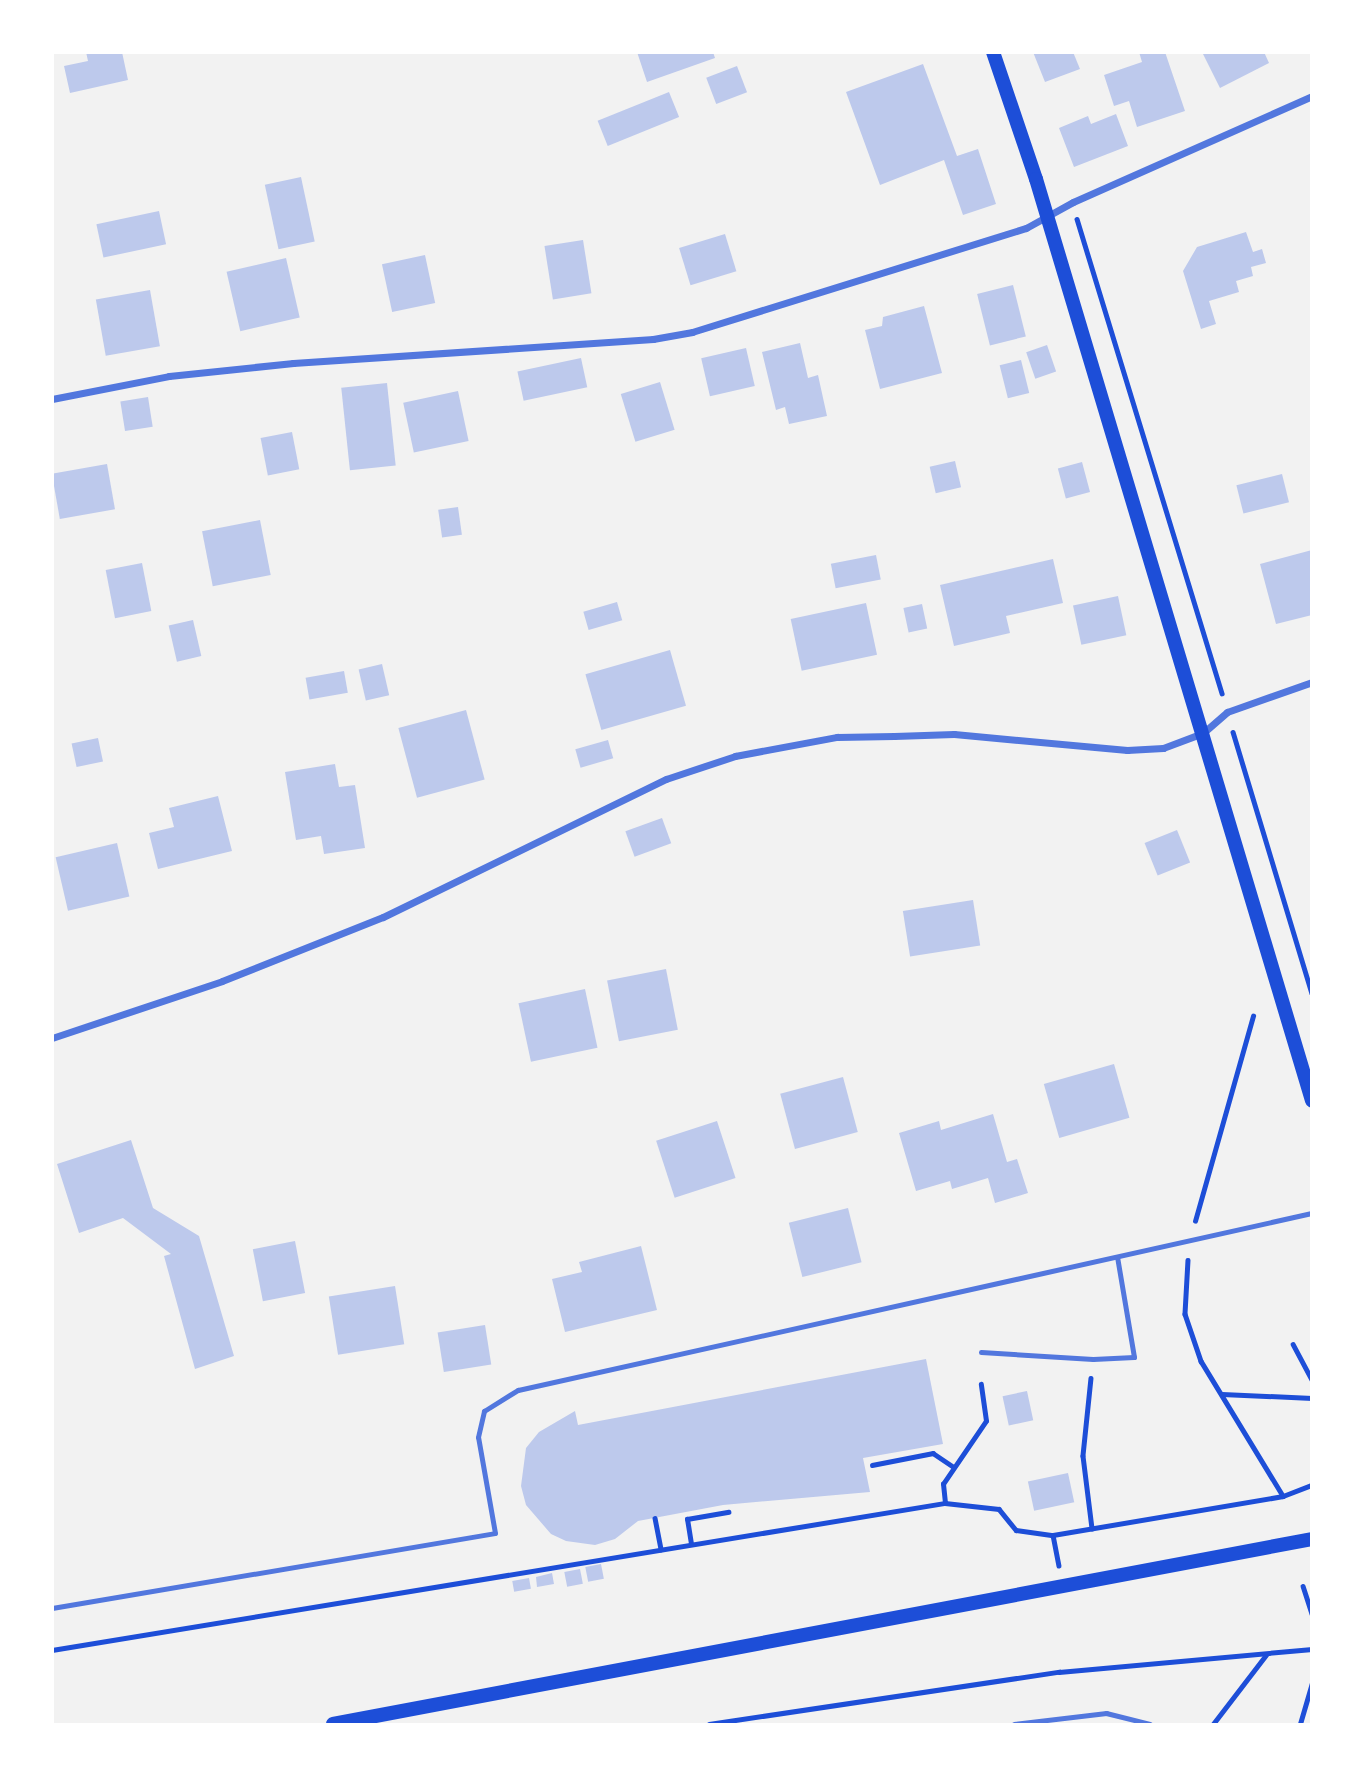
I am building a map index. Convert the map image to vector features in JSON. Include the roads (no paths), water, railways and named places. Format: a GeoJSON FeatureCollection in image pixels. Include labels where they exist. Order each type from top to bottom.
{"type":"FeatureCollection","features":[{"type":"Feature","properties":{"kind":"main road"},"geometry":{"type":"LineString","coordinates":[[993,52],[1306,1061],[1311,1101]]}},
{"type":"Feature","properties":{"kind":"main road"},"geometry":{"type":"LineString","coordinates":[[333,1724],[1311,1539]]}},
{"type":"Feature","properties":{"kind":"street"},"geometry":{"type":"LineString","coordinates":[[52,399],[169,376],[265,366],[627,341],[692,332],[1026,228],[1073,202],[1311,96]]}},
{"type":"Feature","properties":{"kind":"street"},"geometry":{"type":"LineString","coordinates":[[52,1038],[222,981],[383,917],[666,779],[736,756],[837,737],[954,734],[1127,750],[1163,748],[1203,733],[1227,712],[1311,682]]}},
{"type":"Feature","properties":{"kind":"lane"},"geometry":{"type":"LineString","coordinates":[[52,1608],[495,1533],[478,1437],[484,1412],[518,1390],[1311,1213]]}},
{"type":"Feature","properties":{"kind":"lane"},"geometry":{"type":"LineString","coordinates":[[981,1352],[1093,1359],[1134,1357],[1117,1257]]}},
{"type":"Feature","properties":{"kind":"lane"},"geometry":{"type":"LineString","coordinates":[[1014,1724],[1106,1713],[1150,1724]]}}]}
